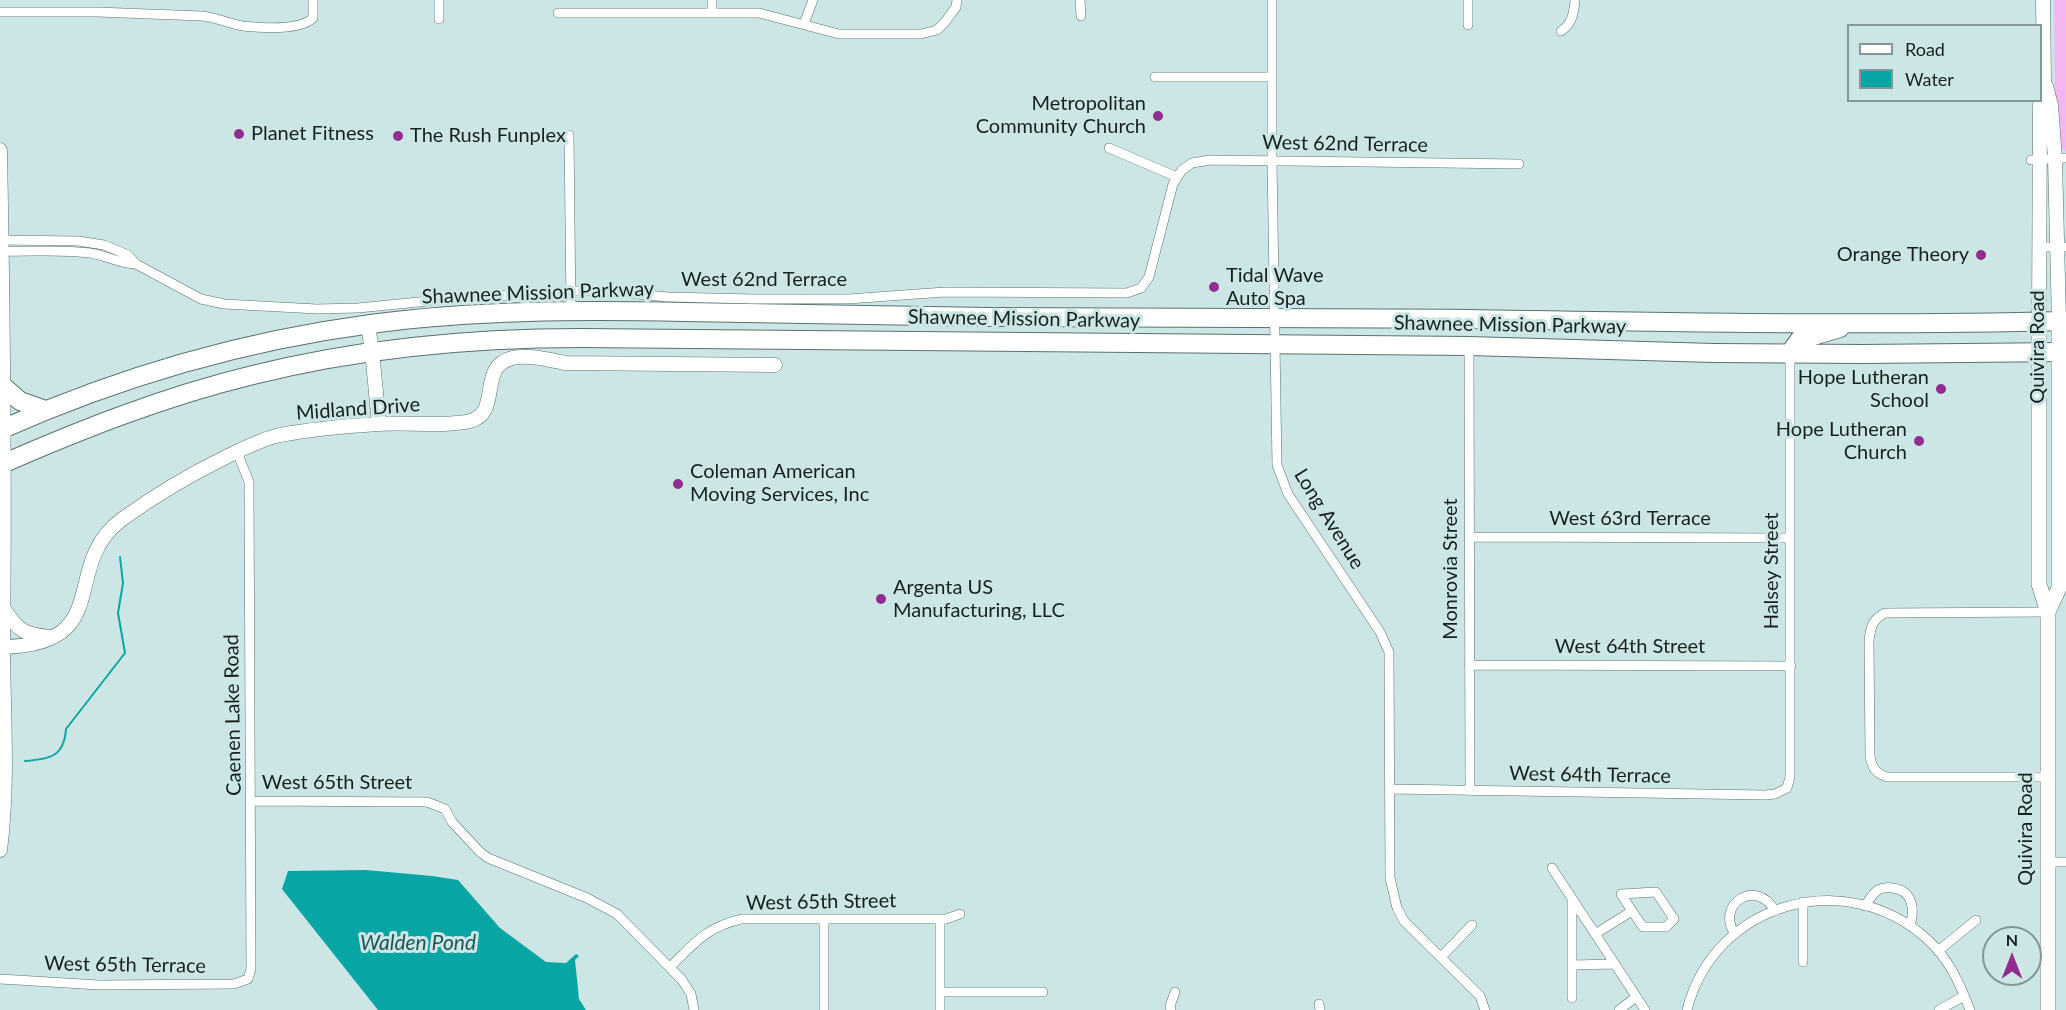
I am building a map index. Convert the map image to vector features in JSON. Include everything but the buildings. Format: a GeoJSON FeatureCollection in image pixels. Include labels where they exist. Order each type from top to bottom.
{"type":"FeatureCollection","features":[{"type":"Feature","properties":{"kind":"highway"},"geometry":{"type":"LineString","coordinates":[[537,338],[571,311]]}},
{"type":"Feature","properties":{"kind":"highway","name":"Shawnee Mission Parkway"},"geometry":{"type":"LineString","coordinates":[[2,428],[144,374],[194,359],[271,341],[368,325],[481,314],[616,311],[990,317],[1275,317],[1634,322],[2063,321]]}},
{"type":"Feature","properties":{"kind":"highway"},"geometry":{"type":"LineString","coordinates":[[582,338],[616,311]]}},
{"type":"Feature","properties":{"kind":"highway"},"geometry":{"type":"LineString","coordinates":[[960,341],[982,329],[990,321],[990,317]]}},
{"type":"Feature","properties":{"kind":"highway"},"geometry":{"type":"LineString","coordinates":[[993,342],[1005,331],[1033,317]]}},
{"type":"Feature","properties":{"kind":"highway"},"geometry":{"type":"LineString","coordinates":[[1790,353],[1800,340],[1860,323]]}},
{"type":"Feature","properties":{"kind":"highway","name":"Shawnee Mission Parkway"},"geometry":{"type":"LineString","coordinates":[[3,464],[92,427],[251,375],[372,351],[473,340],[582,338],[1275,344],[1790,353],[2063,352]]}},
{"type":"Feature","properties":{"kind":"highway"},"geometry":{"type":"LineString","coordinates":[[4,387],[20,401],[45,410]]}},
{"type":"Feature","properties":{"kind":"main road","name":"Quivira Road"},"geometry":{"type":"LineString","coordinates":[[2042,94],[2044,81],[2043,0]]}},
{"type":"Feature","properties":{"kind":"main road","name":"Quivira Road"},"geometry":{"type":"LineString","coordinates":[[2041,102],[2062,247],[2060,588],[2048,612]]}},
{"type":"Feature","properties":{"kind":"main road"},"geometry":{"type":"LineString","coordinates":[[0,150],[4,387],[2,647],[5,796],[0,850]]}},
{"type":"Feature","properties":{"kind":"main road","name":"Quivira Road"},"geometry":{"type":"LineString","coordinates":[[2048,159],[2038,248],[2040,584],[2048,612],[2048,1010]]}},
{"type":"Feature","properties":{"kind":"main road"},"geometry":{"type":"LineString","coordinates":[[368,325],[379,424]]}},
{"type":"Feature","properties":{"kind":"main road","name":"Midland Drive"},"geometry":{"type":"LineString","coordinates":[[2,647],[30,646],[53,638],[71,623],[79,609],[94,557],[102,540],[115,526],[146,502],[257,442],[280,435],[379,424],[471,421],[485,409],[489,398],[490,379],[495,369],[512,358],[533,358],[565,363],[775,365]]}},
{"type":"Feature","properties":{"kind":"main road"},"geometry":{"type":"LineString","coordinates":[[2039,510],[2060,510]]}},
{"type":"Feature","properties":{"kind":"main road"},"geometry":{"type":"LineString","coordinates":[[4,609],[15,625],[26,633],[53,638]]}},
{"type":"Feature","properties":{"kind":"street"},"geometry":{"type":"LineString","coordinates":[[0,12],[97,12],[201,16],[241,26],[297,27],[313,18],[313,0]]}},
{"type":"Feature","properties":{"kind":"street"},"geometry":{"type":"LineString","coordinates":[[439,0],[439,19]]}},
{"type":"Feature","properties":{"kind":"street"},"geometry":{"type":"LineString","coordinates":[[711,0],[712,13]]}},
{"type":"Feature","properties":{"kind":"street"},"geometry":{"type":"LineString","coordinates":[[804,24],[813,0]]}},
{"type":"Feature","properties":{"kind":"street"},"geometry":{"type":"LineString","coordinates":[[558,13],[759,13],[839,34],[921,34],[937,30],[956,8],[957,0]]}},
{"type":"Feature","properties":{"kind":"street"},"geometry":{"type":"LineString","coordinates":[[1080,0],[1081,16]]}},
{"type":"Feature","properties":{"kind":"street","name":"Long Avenue"},"geometry":{"type":"LineString","coordinates":[[1272,0],[1276,451],[1281,479],[1294,504],[1385,640],[1389,652],[1390,878],[1397,908],[1404,921],[1480,996],[1485,1010]]}},
{"type":"Feature","properties":{"kind":"street"},"geometry":{"type":"LineString","coordinates":[[1468,0],[1468,25]]}},
{"type":"Feature","properties":{"kind":"street"},"geometry":{"type":"LineString","coordinates":[[1561,31],[1568,27],[1572,19],[1575,0]]}},
{"type":"Feature","properties":{"kind":"street"},"geometry":{"type":"LineString","coordinates":[[1155,77],[1272,77]]}},
{"type":"Feature","properties":{"kind":"street"},"geometry":{"type":"LineString","coordinates":[[569,135],[571,311]]}},
{"type":"Feature","properties":{"kind":"street"},"geometry":{"type":"LineString","coordinates":[[1109,148],[1177,177]]}},
{"type":"Feature","properties":{"kind":"street","name":"West 62nd Terrace"},"geometry":{"type":"LineString","coordinates":[[1,245],[85,252],[125,264],[136,264],[201,299],[212,302],[317,309],[358,308],[570,291],[744,299],[848,299],[945,292],[1127,293],[1141,288],[1149,277],[1170,194],[1177,177],[1182,170],[1201,160],[1519,164]]}},
{"type":"Feature","properties":{"kind":"street"},"geometry":{"type":"LineString","coordinates":[[2038,248],[2062,247]]}},
{"type":"Feature","properties":{"kind":"street","name":"Monrovia Street"},"geometry":{"type":"LineString","coordinates":[[1469,346],[1470,791]]}},
{"type":"Feature","properties":{"kind":"street","name":"Halsey Street"},"geometry":{"type":"LineString","coordinates":[[1787,788],[1790,777],[1791,666],[1790,353]]}},
{"type":"Feature","properties":{"kind":"street","name":"Caenen Lake Road"},"geometry":{"type":"LineString","coordinates":[[237,452],[249,482],[252,801],[251,969],[248,979]]}},
{"type":"Feature","properties":{"kind":"street","name":"West 63rd Terrace"},"geometry":{"type":"LineString","coordinates":[[1470,537],[1790,538]]}},
{"type":"Feature","properties":{"kind":"street"},"geometry":{"type":"LineString","coordinates":[[2047,777],[1887,777],[1879,774],[1872,767],[1870,756],[1869,640],[1875,618],[1885,613],[2048,612]]}},
{"type":"Feature","properties":{"kind":"street","name":"West 64th Street"},"geometry":{"type":"LineString","coordinates":[[1469,665],[1791,666]]}},
{"type":"Feature","properties":{"kind":"street","name":"West 64th Terrace"},"geometry":{"type":"LineString","coordinates":[[1391,789],[1765,795],[1775,794],[1787,788]]}},
{"type":"Feature","properties":{"kind":"street"},"geometry":{"type":"LineString","coordinates":[[435,805],[442,797]]}},
{"type":"Feature","properties":{"kind":"street","name":"West 65th Street"},"geometry":{"type":"LineString","coordinates":[[252,801],[427,801],[445,809],[452,822],[480,852],[617,914],[670,967],[709,930],[741,919],[940,919],[960,914]]}},
{"type":"Feature","properties":{"kind":"street"},"geometry":{"type":"LineString","coordinates":[[2047,862],[2066,862]]}},
{"type":"Feature","properties":{"kind":"street"},"geometry":{"type":"LineString","coordinates":[[1552,868],[1645,1010]]}},
{"type":"Feature","properties":{"kind":"street"},"geometry":{"type":"LineString","coordinates":[[1865,906],[1879,889],[1890,887],[1900,889],[1907,894],[1912,903],[1913,916],[1910,926]]}},
{"type":"Feature","properties":{"kind":"street"},"geometry":{"type":"LineString","coordinates":[[1656,892],[1674,919],[1666,927],[1643,927],[1632,911],[1621,894],[1656,892]]}},
{"type":"Feature","properties":{"kind":"street"},"geometry":{"type":"LineString","coordinates":[[1735,934],[1730,922],[1730,910],[1738,900],[1746,896],[1760,896],[1770,901],[1775,911]]}},
{"type":"Feature","properties":{"kind":"street"},"geometry":{"type":"LineString","coordinates":[[1572,899],[1572,999]]}},
{"type":"Feature","properties":{"kind":"street"},"geometry":{"type":"LineString","coordinates":[[1687,1010],[1703,970],[1714,954],[1735,934],[1758,917],[1803,902],[1828,900],[1848,901],[1890,914],[1930,941],[1953,970],[1970,1010]]}},
{"type":"Feature","properties":{"kind":"street"},"geometry":{"type":"LineString","coordinates":[[1803,902],[1803,962]]}},
{"type":"Feature","properties":{"kind":"street"},"geometry":{"type":"LineString","coordinates":[[1594,934],[1632,911]]}},
{"type":"Feature","properties":{"kind":"street"},"geometry":{"type":"LineString","coordinates":[[824,919],[824,1010]]}},
{"type":"Feature","properties":{"kind":"street"},"geometry":{"type":"LineString","coordinates":[[940,919],[940,1010]]}},
{"type":"Feature","properties":{"kind":"street"},"geometry":{"type":"LineString","coordinates":[[1938,951],[1976,920]]}},
{"type":"Feature","properties":{"kind":"street"},"geometry":{"type":"LineString","coordinates":[[1441,957],[1472,925]]}},
{"type":"Feature","properties":{"kind":"street"},"geometry":{"type":"LineString","coordinates":[[1572,965],[1614,964]]}},
{"type":"Feature","properties":{"kind":"street"},"geometry":{"type":"LineString","coordinates":[[670,967],[687,987],[694,1010]]}},
{"type":"Feature","properties":{"kind":"street","name":"West 65th Terrace"},"geometry":{"type":"LineString","coordinates":[[0,979],[99,984],[234,984],[248,979]]}},
{"type":"Feature","properties":{"kind":"street"},"geometry":{"type":"LineString","coordinates":[[940,992],[1043,992]]}},
{"type":"Feature","properties":{"kind":"street"},"geometry":{"type":"LineString","coordinates":[[1171,1010],[1170,1006],[1175,992]]}},
{"type":"Feature","properties":{"kind":"street"},"geometry":{"type":"LineString","coordinates":[[1939,1010],[1964,996]]}},
{"type":"Feature","properties":{"kind":"street"},"geometry":{"type":"LineString","coordinates":[[1619,1010],[1636,997]]}},
{"type":"Feature","properties":{"kind":"shaded area"},"geometry":{"type":"Polygon","coordinates":[[[2054,0],[2066,0],[2066,152],[2058,144],[2055,110],[2054,0]]]}},
{"type":"Feature","properties":{"kind":"water","name":"Walden Pond"},"geometry":{"type":"Polygon","coordinates":[[[366,870],[458,880],[500,928],[546,962],[566,963],[576,954],[579,956],[575,960],[579,999],[586,1010],[378,1010],[282,889],[288,871],[366,870]]]}},
{"type":"Feature","properties":{"kind":"waterway"},"geometry":{"type":"LineString","coordinates":[[25,761],[42,759],[59,751],[66,729],[125,653],[118,613],[123,583],[120,557]]}},
{"type":"Feature","properties":{"kind":"place","name":"Metropolitan Community Church"},"geometry":{"type":"Point","coordinates":[1158,116]}},
{"type":"Feature","properties":{"kind":"place","name":"Planet Fitness"},"geometry":{"type":"Point","coordinates":[239,134]}},
{"type":"Feature","properties":{"kind":"place","name":"The Rush Funplex"},"geometry":{"type":"Point","coordinates":[398,136]}},
{"type":"Feature","properties":{"kind":"place","name":"Orange Theory"},"geometry":{"type":"Point","coordinates":[1981,255]}},
{"type":"Feature","properties":{"kind":"place","name":"Tidal Wave Auto Spa"},"geometry":{"type":"Point","coordinates":[1214,287]}},
{"type":"Feature","properties":{"kind":"place","name":"Hope Lutheran School"},"geometry":{"type":"Point","coordinates":[1941,389]}},
{"type":"Feature","properties":{"kind":"place","name":"Hope Lutheran Church"},"geometry":{"type":"Point","coordinates":[1919,441]}},
{"type":"Feature","properties":{"kind":"place","name":"Coleman American Moving Services, Inc"},"geometry":{"type":"Point","coordinates":[678,484]}},
{"type":"Feature","properties":{"kind":"place","name":"Argenta US Manufacturing, LLC"},"geometry":{"type":"Point","coordinates":[881,599]}}]}
